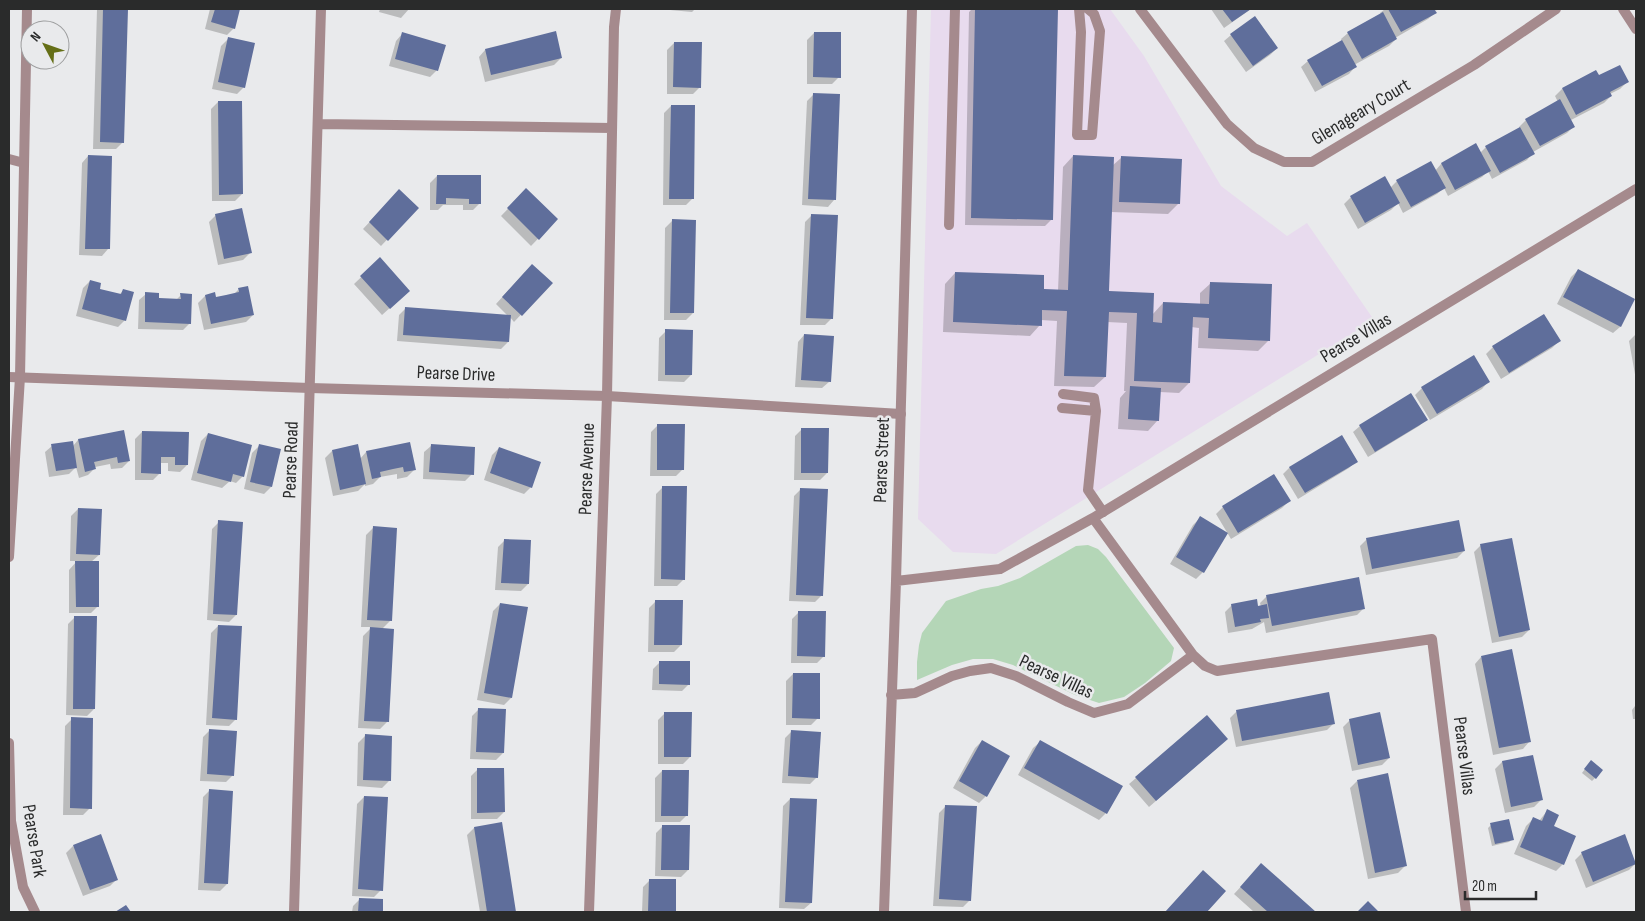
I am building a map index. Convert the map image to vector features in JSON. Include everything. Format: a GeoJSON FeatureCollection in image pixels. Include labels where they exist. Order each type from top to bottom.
{"type":"FeatureCollection","features":[{"type":"Feature","properties":{"kind":"street"},"geometry":{"type":"LineString","coordinates":[[9,557],[20,377],[27,9]]}},
{"type":"Feature","properties":{"kind":"street","name":"Pearse Road"},"geometry":{"type":"LineString","coordinates":[[294,912],[321,9]]}},
{"type":"Feature","properties":{"kind":"street","name":"Pearse Avenue"},"geometry":{"type":"LineString","coordinates":[[589,912],[608,396],[614,27],[616,9]]}},
{"type":"Feature","properties":{"kind":"street","name":"Pearse Street"},"geometry":{"type":"LineString","coordinates":[[884,912],[896,581],[912,9]]}},
{"type":"Feature","properties":{"kind":"street"},"geometry":{"type":"LineString","coordinates":[[949,225],[955,9]]}},
{"type":"Feature","properties":{"kind":"street"},"geometry":{"type":"LineString","coordinates":[[1079,9],[1081,32],[1078,135],[1092,135],[1100,31],[1094,14],[1088,9]]}},
{"type":"Feature","properties":{"kind":"street","name":"Glenageary Court"},"geometry":{"type":"LineString","coordinates":[[1140,9],[1227,124],[1254,148],[1284,162],[1312,162],[1474,65],[1556,9]]}},
{"type":"Feature","properties":{"kind":"street"},"geometry":{"type":"LineString","coordinates":[[1623,9],[1636,26]]}},
{"type":"Feature","properties":{"kind":"street"},"geometry":{"type":"LineString","coordinates":[[318,124],[612,128]]}},
{"type":"Feature","properties":{"kind":"street"},"geometry":{"type":"LineString","coordinates":[[9,159],[24,163]]}},
{"type":"Feature","properties":{"kind":"street","name":"Pearse Villas"},"geometry":{"type":"LineString","coordinates":[[896,581],[1000,569],[1094,518],[1636,189]]}},
{"type":"Feature","properties":{"kind":"street","name":"Pearse Drive"},"geometry":{"type":"LineString","coordinates":[[9,377],[608,396],[901,414]]}},
{"type":"Feature","properties":{"kind":"street"},"geometry":{"type":"LineString","coordinates":[[1063,394],[1094,398],[1096,411],[1088,490],[1103,512]]}},
{"type":"Feature","properties":{"kind":"street"},"geometry":{"type":"LineString","coordinates":[[1062,408],[1096,411]]}},
{"type":"Feature","properties":{"kind":"street","name":"Pearse Villas"},"geometry":{"type":"LineString","coordinates":[[1094,518],[1193,655],[1205,666],[1217,671],[1432,639],[1466,912]]}},
{"type":"Feature","properties":{"kind":"street","name":"Pearse Villas"},"geometry":{"type":"LineString","coordinates":[[891,695],[915,692],[952,676],[991,668],[1016,676],[1094,714],[1128,704],[1193,655]]}},
{"type":"Feature","properties":{"kind":"street","name":"Pearse Park"},"geometry":{"type":"LineString","coordinates":[[9,743],[11,821],[23,887],[34,912]]}},
{"type":"Feature","properties":{"kind":"shaded area"},"geometry":{"type":"Polygon","coordinates":[[[931,9],[1110,9],[1144,56],[1221,186],[1287,236],[1307,223],[1374,320],[996,554],[953,552],[918,519],[931,9]]]}},
{"type":"Feature","properties":{"kind":"green space"},"geometry":{"type":"Polygon","coordinates":[[[1088,545],[1098,549],[1106,557],[1174,648],[1171,661],[1145,683],[1124,697],[1099,703],[1075,695],[1013,665],[993,659],[973,659],[952,665],[917,680],[917,662],[922,633],[946,601],[1020,578],[1076,546],[1088,545]]]}},
{"type":"Feature","properties":{"kind":"building"},"geometry":{"type":"Polygon","coordinates":[[[103,9],[128,9],[124,143],[100,142],[103,9]]]}},
{"type":"Feature","properties":{"kind":"building"},"geometry":{"type":"Polygon","coordinates":[[[215,9],[240,9],[235,29],[211,22],[215,9]]]}},
{"type":"Feature","properties":{"kind":"building"},"geometry":{"type":"Polygon","coordinates":[[[975,9],[1058,9],[1053,220],[971,218],[975,9]]]}},
{"type":"Feature","properties":{"kind":"building"},"geometry":{"type":"Polygon","coordinates":[[[1222,9],[1251,9],[1232,22],[1222,9]]]}},
{"type":"Feature","properties":{"kind":"building"},"geometry":{"type":"Polygon","coordinates":[[[1388,9],[1434,9],[1437,13],[1401,32],[1388,9]]]}},
{"type":"Feature","properties":{"kind":"building"},"geometry":{"type":"Polygon","coordinates":[[[1383,12],[1397,39],[1362,59],[1347,32],[1383,12]]]}},
{"type":"Feature","properties":{"kind":"building"},"geometry":{"type":"Polygon","coordinates":[[[1255,16],[1278,48],[1253,66],[1230,34],[1255,16]]]}},
{"type":"Feature","properties":{"kind":"building"},"geometry":{"type":"Polygon","coordinates":[[[556,31],[562,58],[491,75],[485,49],[556,31]]]}},
{"type":"Feature","properties":{"kind":"building"},"geometry":{"type":"Polygon","coordinates":[[[402,32],[446,45],[438,71],[395,59],[402,32]]]}},
{"type":"Feature","properties":{"kind":"building"},"geometry":{"type":"Polygon","coordinates":[[[814,32],[841,32],[841,78],[813,77],[814,32]]]}},
{"type":"Feature","properties":{"kind":"building"},"geometry":{"type":"Polygon","coordinates":[[[228,37],[255,43],[245,88],[218,82],[228,37]]]}},
{"type":"Feature","properties":{"kind":"building"},"geometry":{"type":"Polygon","coordinates":[[[1342,40],[1357,67],[1322,86],[1307,60],[1342,40]]]}},
{"type":"Feature","properties":{"kind":"building"},"geometry":{"type":"Polygon","coordinates":[[[674,42],[702,42],[701,88],[673,87],[674,42]]]}},
{"type":"Feature","properties":{"kind":"building"},"geometry":{"type":"Polygon","coordinates":[[[1620,65],[1629,82],[1610,92],[1612,96],[1576,115],[1562,88],[1596,70],[1599,75],[1620,65]]]}},
{"type":"Feature","properties":{"kind":"building"},"geometry":{"type":"Polygon","coordinates":[[[813,93],[840,94],[836,200],[808,199],[813,93]]]}},
{"type":"Feature","properties":{"kind":"building"},"geometry":{"type":"Polygon","coordinates":[[[1560,99],[1575,127],[1540,146],[1525,119],[1560,99]]]}},
{"type":"Feature","properties":{"kind":"building"},"geometry":{"type":"Polygon","coordinates":[[[218,101],[242,101],[243,194],[219,195],[218,101]]]}},
{"type":"Feature","properties":{"kind":"building"},"geometry":{"type":"Polygon","coordinates":[[[671,105],[695,105],[694,199],[669,199],[671,105]]]}},
{"type":"Feature","properties":{"kind":"building"},"geometry":{"type":"Polygon","coordinates":[[[1520,127],[1535,154],[1500,173],[1485,146],[1520,127]]]}},
{"type":"Feature","properties":{"kind":"building"},"geometry":{"type":"Polygon","coordinates":[[[1476,143],[1491,171],[1455,190],[1441,163],[1476,143]]]}},
{"type":"Feature","properties":{"kind":"building"},"geometry":{"type":"Polygon","coordinates":[[[88,155],[112,156],[110,249],[85,249],[88,155]]]}},
{"type":"Feature","properties":{"kind":"building"},"geometry":{"type":"Polygon","coordinates":[[[1073,155],[1114,157],[1109,291],[1154,293],[1153,322],[1162,323],[1163,302],[1209,304],[1210,282],[1272,284],[1270,341],[1208,338],[1209,318],[1193,317],[1190,383],[1134,381],[1137,313],[1109,312],[1106,377],[1064,376],[1067,311],[1042,310],[1042,326],[953,322],[955,272],[1044,275],[1044,289],[1068,290],[1073,155]]]}},
{"type":"Feature","properties":{"kind":"building"},"geometry":{"type":"Polygon","coordinates":[[[1121,156],[1182,159],[1180,204],[1119,202],[1121,156]]]}},
{"type":"Feature","properties":{"kind":"building"},"geometry":{"type":"Polygon","coordinates":[[[1431,161],[1446,188],[1411,207],[1396,180],[1431,161]]]}},
{"type":"Feature","properties":{"kind":"building"},"geometry":{"type":"Polygon","coordinates":[[[437,175],[481,175],[481,204],[469,204],[469,199],[446,198],[446,204],[436,204],[437,175]]]}},
{"type":"Feature","properties":{"kind":"building"},"geometry":{"type":"Polygon","coordinates":[[[1385,176],[1400,203],[1365,223],[1350,196],[1385,176]]]}},
{"type":"Feature","properties":{"kind":"building"},"geometry":{"type":"Polygon","coordinates":[[[526,188],[558,219],[539,240],[507,208],[526,188]]]}},
{"type":"Feature","properties":{"kind":"building"},"geometry":{"type":"Polygon","coordinates":[[[399,189],[419,208],[388,241],[369,222],[399,189]]]}},
{"type":"Feature","properties":{"kind":"building"},"geometry":{"type":"Polygon","coordinates":[[[242,208],[252,253],[224,259],[215,214],[242,208]]]}},
{"type":"Feature","properties":{"kind":"building"},"geometry":{"type":"Polygon","coordinates":[[[811,214],[838,215],[833,319],[806,318],[811,214]]]}},
{"type":"Feature","properties":{"kind":"building"},"geometry":{"type":"Polygon","coordinates":[[[672,219],[696,220],[694,313],[670,313],[672,219]]]}},
{"type":"Feature","properties":{"kind":"building"},"geometry":{"type":"Polygon","coordinates":[[[380,257],[410,291],[390,309],[360,276],[380,257]]]}},
{"type":"Feature","properties":{"kind":"building"},"geometry":{"type":"Polygon","coordinates":[[[532,264],[553,283],[522,316],[502,297],[532,264]]]}},
{"type":"Feature","properties":{"kind":"building"},"geometry":{"type":"Polygon","coordinates":[[[1578,269],[1635,299],[1621,327],[1563,297],[1578,269]]]}},
{"type":"Feature","properties":{"kind":"building"},"geometry":{"type":"Polygon","coordinates":[[[90,280],[101,283],[100,289],[121,294],[123,289],[134,292],[126,321],[82,309],[90,280]]]}},
{"type":"Feature","properties":{"kind":"building"},"geometry":{"type":"Polygon","coordinates":[[[248,286],[254,315],[211,324],[205,295],[215,292],[216,297],[226,295],[239,292],[238,288],[248,286]]]}},
{"type":"Feature","properties":{"kind":"building"},"geometry":{"type":"Polygon","coordinates":[[[145,292],[159,293],[159,298],[181,299],[180,293],[192,294],[191,324],[145,322],[145,292]]]}},
{"type":"Feature","properties":{"kind":"building"},"geometry":{"type":"Polygon","coordinates":[[[405,307],[511,315],[509,342],[403,335],[405,307]]]}},
{"type":"Feature","properties":{"kind":"building"},"geometry":{"type":"Polygon","coordinates":[[[1544,314],[1561,341],[1509,373],[1492,346],[1544,314]]]}},
{"type":"Feature","properties":{"kind":"building"},"geometry":{"type":"Polygon","coordinates":[[[665,329],[693,330],[692,375],[665,375],[665,329]]]}},
{"type":"Feature","properties":{"kind":"building"},"geometry":{"type":"Polygon","coordinates":[[[804,334],[834,336],[831,382],[801,380],[804,334]]]}},
{"type":"Feature","properties":{"kind":"building"},"geometry":{"type":"Polygon","coordinates":[[[1474,355],[1490,382],[1437,414],[1421,387],[1474,355]]]}},
{"type":"Feature","properties":{"kind":"building"},"geometry":{"type":"Polygon","coordinates":[[[1130,386],[1161,388],[1159,421],[1128,419],[1130,386]]]}},
{"type":"Feature","properties":{"kind":"building"},"geometry":{"type":"Polygon","coordinates":[[[1411,393],[1428,420],[1375,452],[1359,425],[1411,393]]]}},
{"type":"Feature","properties":{"kind":"building"},"geometry":{"type":"Polygon","coordinates":[[[657,424],[685,424],[684,470],[657,470],[657,424]]]}},
{"type":"Feature","properties":{"kind":"building"},"geometry":{"type":"Polygon","coordinates":[[[801,428],[829,428],[828,473],[801,473],[801,428]]]}},
{"type":"Feature","properties":{"kind":"building"},"geometry":{"type":"Polygon","coordinates":[[[124,430],[130,461],[118,463],[117,457],[94,462],[96,469],[85,472],[78,439],[124,430]]]}},
{"type":"Feature","properties":{"kind":"building"},"geometry":{"type":"Polygon","coordinates":[[[142,431],[189,432],[188,465],[175,465],[175,457],[161,457],[161,474],[141,473],[142,431]]]}},
{"type":"Feature","properties":{"kind":"building"},"geometry":{"type":"Polygon","coordinates":[[[208,433],[252,445],[244,477],[233,474],[231,482],[197,473],[208,433]]]}},
{"type":"Feature","properties":{"kind":"building"},"geometry":{"type":"Polygon","coordinates":[[[1342,435],[1358,462],[1305,493],[1289,467],[1342,435]]]}},
{"type":"Feature","properties":{"kind":"building"},"geometry":{"type":"Polygon","coordinates":[[[73,441],[77,468],[56,471],[51,444],[73,441]]]}},
{"type":"Feature","properties":{"kind":"building"},"geometry":{"type":"Polygon","coordinates":[[[410,442],[416,470],[404,472],[403,467],[393,469],[380,472],[381,477],[372,479],[366,451],[410,442]]]}},
{"type":"Feature","properties":{"kind":"building"},"geometry":{"type":"Polygon","coordinates":[[[259,444],[281,449],[272,487],[250,482],[259,444]]]}},
{"type":"Feature","properties":{"kind":"building"},"geometry":{"type":"Polygon","coordinates":[[[358,444],[366,484],[340,490],[332,450],[358,444]]]}},
{"type":"Feature","properties":{"kind":"building"},"geometry":{"type":"Polygon","coordinates":[[[431,444],[475,447],[474,475],[429,472],[431,444]]]}},
{"type":"Feature","properties":{"kind":"building"},"geometry":{"type":"Polygon","coordinates":[[[499,447],[541,462],[532,488],[490,473],[499,447]]]}},
{"type":"Feature","properties":{"kind":"building"},"geometry":{"type":"Polygon","coordinates":[[[1274,474],[1291,501],[1238,533],[1222,506],[1274,474]]]}},
{"type":"Feature","properties":{"kind":"building"},"geometry":{"type":"Polygon","coordinates":[[[662,486],[687,486],[685,580],[661,579],[662,486]]]}},
{"type":"Feature","properties":{"kind":"building"},"geometry":{"type":"Polygon","coordinates":[[[800,488],[828,489],[823,596],[796,595],[800,488]]]}},
{"type":"Feature","properties":{"kind":"building"},"geometry":{"type":"Polygon","coordinates":[[[78,508],[102,509],[100,555],[76,554],[78,508]]]}},
{"type":"Feature","properties":{"kind":"building"},"geometry":{"type":"Polygon","coordinates":[[[1200,516],[1228,533],[1204,573],[1176,557],[1200,516]]]}},
{"type":"Feature","properties":{"kind":"building"},"geometry":{"type":"Polygon","coordinates":[[[218,520],[243,522],[237,615],[213,614],[218,520]]]}},
{"type":"Feature","properties":{"kind":"building"},"geometry":{"type":"Polygon","coordinates":[[[1459,520],[1465,551],[1372,569],[1366,538],[1459,520]]]}},
{"type":"Feature","properties":{"kind":"building"},"geometry":{"type":"Polygon","coordinates":[[[373,526],[397,528],[392,621],[367,620],[373,526]]]}},
{"type":"Feature","properties":{"kind":"building"},"geometry":{"type":"Polygon","coordinates":[[[1512,538],[1530,630],[1499,637],[1480,544],[1512,538]]]}},
{"type":"Feature","properties":{"kind":"building"},"geometry":{"type":"Polygon","coordinates":[[[504,539],[531,540],[529,584],[501,583],[504,539]]]}},
{"type":"Feature","properties":{"kind":"building"},"geometry":{"type":"Polygon","coordinates":[[[75,561],[99,561],[99,607],[76,607],[75,561]]]}},
{"type":"Feature","properties":{"kind":"building"},"geometry":{"type":"Polygon","coordinates":[[[1359,577],[1365,609],[1272,626],[1266,595],[1359,577]]]}},
{"type":"Feature","properties":{"kind":"building"},"geometry":{"type":"Polygon","coordinates":[[[1257,599],[1258,606],[1267,604],[1269,618],[1260,619],[1261,622],[1235,627],[1231,604],[1257,599]]]}},
{"type":"Feature","properties":{"kind":"building"},"geometry":{"type":"Polygon","coordinates":[[[655,600],[683,600],[682,645],[654,645],[655,600]]]}},
{"type":"Feature","properties":{"kind":"building"},"geometry":{"type":"Polygon","coordinates":[[[500,603],[528,607],[512,698],[484,693],[500,603]]]}},
{"type":"Feature","properties":{"kind":"building"},"geometry":{"type":"Polygon","coordinates":[[[798,611],[826,611],[825,657],[797,656],[798,611]]]}},
{"type":"Feature","properties":{"kind":"building"},"geometry":{"type":"Polygon","coordinates":[[[74,616],[97,616],[95,709],[73,709],[74,616]]]}},
{"type":"Feature","properties":{"kind":"building"},"geometry":{"type":"Polygon","coordinates":[[[218,625],[242,626],[237,720],[212,718],[218,625]]]}},
{"type":"Feature","properties":{"kind":"building"},"geometry":{"type":"Polygon","coordinates":[[[370,627],[394,629],[389,722],[364,721],[370,627]]]}},
{"type":"Feature","properties":{"kind":"building"},"geometry":{"type":"Polygon","coordinates":[[[1512,649],[1531,742],[1499,748],[1481,656],[1512,649]]]}},
{"type":"Feature","properties":{"kind":"building"},"geometry":{"type":"Polygon","coordinates":[[[659,661],[690,661],[690,685],[659,684],[659,661]]]}},
{"type":"Feature","properties":{"kind":"building"},"geometry":{"type":"Polygon","coordinates":[[[793,673],[820,673],[820,719],[792,718],[793,673]]]}},
{"type":"Feature","properties":{"kind":"building"},"geometry":{"type":"Polygon","coordinates":[[[1329,692],[1335,724],[1242,741],[1236,710],[1329,692]]]}},
{"type":"Feature","properties":{"kind":"building"},"geometry":{"type":"Polygon","coordinates":[[[478,708],[506,709],[504,753],[476,752],[478,708]]]}},
{"type":"Feature","properties":{"kind":"building"},"geometry":{"type":"Polygon","coordinates":[[[664,712],[692,712],[691,757],[664,757],[664,712]]]}},
{"type":"Feature","properties":{"kind":"building"},"geometry":{"type":"Polygon","coordinates":[[[1380,712],[1390,758],[1358,765],[1349,719],[1380,712]]]}},
{"type":"Feature","properties":{"kind":"building"},"geometry":{"type":"Polygon","coordinates":[[[1207,715],[1228,739],[1156,801],[1135,777],[1207,715]]]}},
{"type":"Feature","properties":{"kind":"building"},"geometry":{"type":"Polygon","coordinates":[[[71,717],[93,718],[92,809],[70,808],[71,717]]]}},
{"type":"Feature","properties":{"kind":"building"},"geometry":{"type":"Polygon","coordinates":[[[209,729],[237,731],[234,776],[207,774],[209,729]]]}},
{"type":"Feature","properties":{"kind":"building"},"geometry":{"type":"Polygon","coordinates":[[[791,730],[821,732],[818,778],[788,776],[791,730]]]}},
{"type":"Feature","properties":{"kind":"building"},"geometry":{"type":"Polygon","coordinates":[[[365,734],[392,736],[391,781],[363,780],[365,734]]]}},
{"type":"Feature","properties":{"kind":"building"},"geometry":{"type":"Polygon","coordinates":[[[982,740],[1010,756],[987,797],[959,781],[982,740]]]}},
{"type":"Feature","properties":{"kind":"building"},"geometry":{"type":"Polygon","coordinates":[[[1040,740],[1123,786],[1107,814],[1024,768],[1040,740]]]}},
{"type":"Feature","properties":{"kind":"building"},"geometry":{"type":"Polygon","coordinates":[[[1533,755],[1543,800],[1511,807],[1502,761],[1533,755]]]}},
{"type":"Feature","properties":{"kind":"building"},"geometry":{"type":"Polygon","coordinates":[[[1591,760],[1603,770],[1596,779],[1584,769],[1591,760]]]}},
{"type":"Feature","properties":{"kind":"building"},"geometry":{"type":"Polygon","coordinates":[[[477,768],[504,768],[505,812],[477,813],[477,768]]]}},
{"type":"Feature","properties":{"kind":"building"},"geometry":{"type":"Polygon","coordinates":[[[662,770],[689,770],[688,816],[661,816],[662,770]]]}},
{"type":"Feature","properties":{"kind":"building"},"geometry":{"type":"Polygon","coordinates":[[[1388,773],[1407,866],[1375,873],[1357,780],[1388,773]]]}},
{"type":"Feature","properties":{"kind":"building"},"geometry":{"type":"Polygon","coordinates":[[[209,789],[233,791],[228,884],[204,883],[209,789]]]}},
{"type":"Feature","properties":{"kind":"building"},"geometry":{"type":"Polygon","coordinates":[[[364,796],[388,797],[383,891],[358,889],[364,796]]]}},
{"type":"Feature","properties":{"kind":"building"},"geometry":{"type":"Polygon","coordinates":[[[790,798],[817,799],[812,903],[785,902],[790,798]]]}},
{"type":"Feature","properties":{"kind":"building"},"geometry":{"type":"Polygon","coordinates":[[[945,805],[977,806],[971,901],[939,899],[945,805]]]}},
{"type":"Feature","properties":{"kind":"building"},"geometry":{"type":"Polygon","coordinates":[[[1547,809],[1559,815],[1554,826],[1576,836],[1564,865],[1520,847],[1533,817],[1542,821],[1547,809]]]}},
{"type":"Feature","properties":{"kind":"building"},"geometry":{"type":"Polygon","coordinates":[[[1509,819],[1514,840],[1495,844],[1490,823],[1509,819]]]}},
{"type":"Feature","properties":{"kind":"building"},"geometry":{"type":"Polygon","coordinates":[[[502,822],[516,912],[487,912],[474,827],[502,822]]]}},
{"type":"Feature","properties":{"kind":"building"},"geometry":{"type":"Polygon","coordinates":[[[662,825],[690,825],[689,870],[661,870],[662,825]]]}},
{"type":"Feature","properties":{"kind":"building"},"geometry":{"type":"Polygon","coordinates":[[[101,834],[118,880],[90,890],[73,845],[101,834]]]}},
{"type":"Feature","properties":{"kind":"building"},"geometry":{"type":"Polygon","coordinates":[[[1625,834],[1636,864],[1593,882],[1581,852],[1625,834]]]}},
{"type":"Feature","properties":{"kind":"building"},"geometry":{"type":"Polygon","coordinates":[[[1261,863],[1316,912],[1268,912],[1240,887],[1261,863]]]}},
{"type":"Feature","properties":{"kind":"building"},"geometry":{"type":"Polygon","coordinates":[[[1203,870],[1226,891],[1207,912],[1165,912],[1203,870]]]}},
{"type":"Feature","properties":{"kind":"building"},"geometry":{"type":"Polygon","coordinates":[[[649,879],[676,879],[676,912],[648,912],[649,879]]]}},
{"type":"Feature","properties":{"kind":"building"},"geometry":{"type":"Polygon","coordinates":[[[359,898],[383,899],[383,912],[358,912],[359,898]]]}},
{"type":"Feature","properties":{"kind":"building"},"geometry":{"type":"Polygon","coordinates":[[[1368,901],[1379,912],[1357,912],[1368,901]]]}},
{"type":"Feature","properties":{"kind":"building"},"geometry":{"type":"Polygon","coordinates":[[[126,905],[131,912],[115,912],[126,905]]]}}]}
